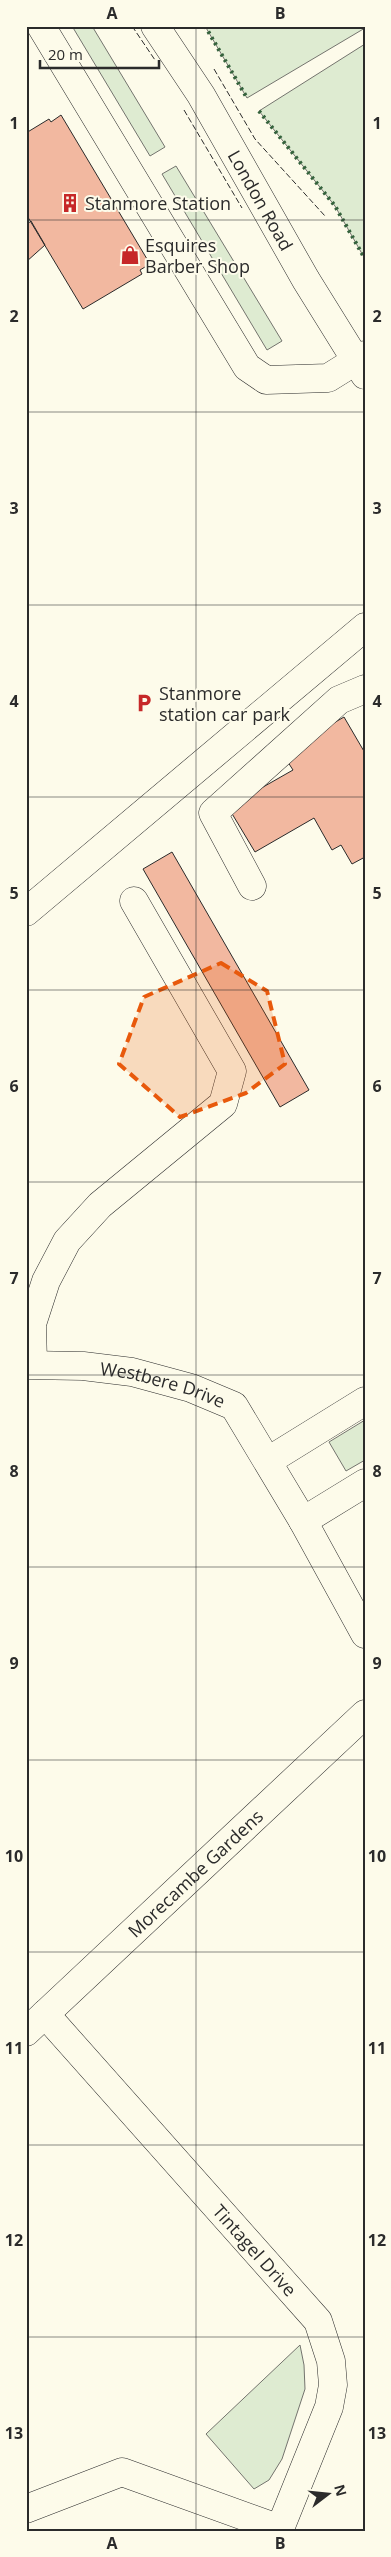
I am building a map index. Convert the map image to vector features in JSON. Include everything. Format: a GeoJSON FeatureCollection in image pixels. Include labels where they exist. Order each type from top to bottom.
{"type":"FeatureCollection","features":[{"type":"Feature","properties":{"kind":"street"},"geometry":{"type":"LineString","coordinates":[[41,26],[246,367],[266,380],[328,378],[362,364]]}},
{"type":"Feature","properties":{"kind":"street","name":"London Road"},"geometry":{"type":"LineString","coordinates":[[156,26],[201,96],[306,280],[362,364]]}},
{"type":"Feature","properties":{"kind":"street"},"geometry":{"type":"LineString","coordinates":[[26,912],[365,627]]}},
{"type":"Feature","properties":{"kind":"street"},"geometry":{"type":"LineString","coordinates":[[252,886],[213,813],[339,700],[365,689]]}},
{"type":"Feature","properties":{"kind":"street"},"geometry":{"type":"LineString","coordinates":[[30,1365],[32,1324],[46,1281],[68,1241],[100,1205],[223,1104],[232,1071],[134,901]]}},
{"type":"Feature","properties":{"kind":"street","name":"Westbere Drive"},"geometry":{"type":"LineString","coordinates":[[30,1365],[83,1366],[132,1372],[191,1388],[234,1406],[268,1461]]}},
{"type":"Feature","properties":{"kind":"street"},"geometry":{"type":"LineString","coordinates":[[365,1401],[268,1461],[365,1634]]}},
{"type":"Feature","properties":{"kind":"street"},"geometry":{"type":"LineString","coordinates":[[302,1520],[365,1483]]}},
{"type":"Feature","properties":{"kind":"street","name":"Morecambe Gardens"},"geometry":{"type":"LineString","coordinates":[[36,2023],[365,1714]]}},
{"type":"Feature","properties":{"kind":"street","name":"Tintagel Drive"},"geometry":{"type":"LineString","coordinates":[[36,2023],[318,2321],[331,2362],[333,2385],[329,2408],[280,2530]]}},
{"type":"Feature","properties":{"kind":"street"},"geometry":{"type":"LineString","coordinates":[[26,2510],[122,2472],[280,2530]]}},
{"type":"Feature","properties":{"kind":"highlighted area"},"geometry":{"type":"Polygon","coordinates":[[[221,963],[267,991],[285,1064],[246,1093],[180,1117],[119,1064],[144,997],[221,963]]]}},
{"type":"Feature","properties":{"kind":"green space"},"geometry":{"type":"Polygon","coordinates":[[[72,26],[92,26],[165,147],[150,156],[72,26]]]}},
{"type":"Feature","properties":{"kind":"green space"},"geometry":{"type":"Polygon","coordinates":[[[205,26],[365,26],[365,28],[247,98],[205,26]]]}},
{"type":"Feature","properties":{"kind":"green space"},"geometry":{"type":"Polygon","coordinates":[[[365,44],[365,259],[335,206],[259,111],[365,44]]]}},
{"type":"Feature","properties":{"kind":"green space"},"geometry":{"type":"Polygon","coordinates":[[[176,166],[282,341],[267,350],[162,174],[176,166]]]}},
{"type":"Feature","properties":{"kind":"green space"},"geometry":{"type":"Polygon","coordinates":[[[365,1420],[365,1460],[346,1471],[329,1442],[365,1420]]]}},
{"type":"Feature","properties":{"kind":"green space"},"geometry":{"type":"Polygon","coordinates":[[[300,2345],[304,2365],[305,2389],[282,2459],[269,2480],[254,2489],[206,2434],[300,2345]]]}},
{"type":"Feature","properties":{"kind":"building","name":"Stanmore Station"},"geometry":{"type":"Polygon","coordinates":[[[61,115],[150,264],[140,270],[142,274],[83,309],[26,214],[26,133],[49,119],[51,122],[61,115]]]}},
{"type":"Feature","properties":{"kind":"building"},"geometry":{"type":"Polygon","coordinates":[[[31,221],[45,245],[26,262],[26,225],[31,221]]]}},
{"type":"Feature","properties":{"kind":"building"},"geometry":{"type":"Polygon","coordinates":[[[344,717],[365,753],[365,857],[352,864],[341,845],[332,850],[314,818],[255,852],[228,807],[293,770],[282,753],[344,717]]]}},
{"type":"Feature","properties":{"kind":"building"},"geometry":{"type":"Polygon","coordinates":[[[172,852],[309,1090],[280,1107],[143,869],[172,852]]]}},
{"type":"Feature","properties":{"kind":"hedge"},"geometry":{"type":"LineString","coordinates":[[205,26],[247,98]]}},
{"type":"Feature","properties":{"kind":"hedge"},"geometry":{"type":"LineString","coordinates":[[259,111],[335,206],[365,259]]}},
{"type":"Feature","properties":{"kind":"fence"},"geometry":{"type":"LineString","coordinates":[[132,26],[155,60]]}},
{"type":"Feature","properties":{"kind":"fence"},"geometry":{"type":"LineString","coordinates":[[214,69],[255,139],[325,216]]}},
{"type":"Feature","properties":{"kind":"fence"},"geometry":{"type":"LineString","coordinates":[[184,110],[242,208]]}},
{"type":"Feature","properties":{"kind":"place","name":"Stanmore Station"},"geometry":{"type":"Point","coordinates":[70,203]}},
{"type":"Feature","properties":{"kind":"place","name":"Esquires Barber Shop"},"geometry":{"type":"Point","coordinates":[130,255]}},
{"type":"Feature","properties":{"kind":"place","name":"Stanmore station car park"},"geometry":{"type":"Point","coordinates":[144,703]}}]}
